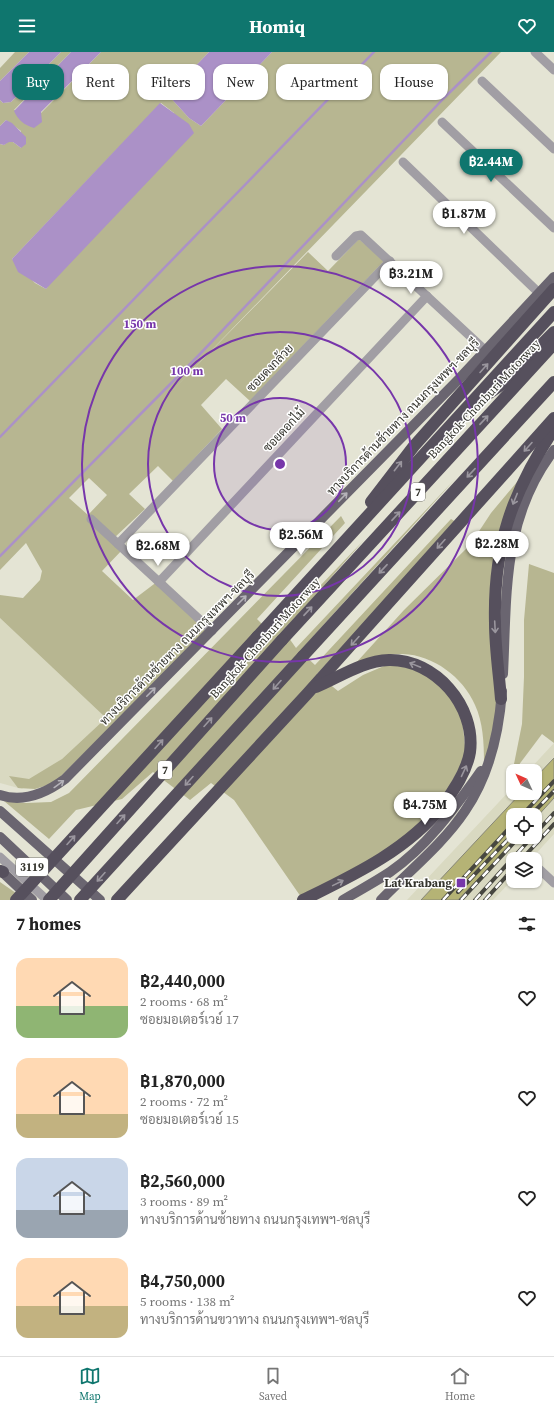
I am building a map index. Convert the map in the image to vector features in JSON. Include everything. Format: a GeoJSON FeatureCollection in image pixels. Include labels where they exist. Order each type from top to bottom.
{"type":"FeatureCollection","features":[{"type":"Feature","properties":{"kind":"highway"},"geometry":{"type":"LineString","coordinates":[[334,554],[414,446],[554,289]]}},
{"type":"Feature","properties":{"kind":"highway"},"geometry":{"type":"LineString","coordinates":[[16,900],[554,312]]}},
{"type":"Feature","properties":{"kind":"highway"},"geometry":{"type":"LineString","coordinates":[[458,416],[502,384],[554,332]]}},
{"type":"Feature","properties":{"kind":"highway","name":"Bangkok-Chonburi Motorway"},"geometry":{"type":"LineString","coordinates":[[48,900],[282,640],[554,344]]}},
{"type":"Feature","properties":{"kind":"highway","name":"7"},"geometry":{"type":"LineString","coordinates":[[80,900],[554,382]]}},
{"type":"Feature","properties":{"kind":"highway"},"geometry":{"type":"LineString","coordinates":[[117,900],[309,692],[554,418]]}},
{"type":"Feature","properties":{"kind":"highway"},"geometry":{"type":"LineString","coordinates":[[501,699],[495,624],[497,568],[503,534],[522,481],[554,429]]}},
{"type":"Feature","properties":{"kind":"highway"},"geometry":{"type":"LineString","coordinates":[[303,900],[345,879],[404,843],[442,806],[467,764],[470,751],[470,731],[459,701],[450,688],[419,666],[407,662],[390,660],[372,662],[309,692]]}},
{"type":"Feature","properties":{"kind":"main road","name":"ทางบริการด้านซ้ายทาง ถนนกรุงเทพฯ-ชลบุรี"},"geometry":{"type":"LineString","coordinates":[[0,795],[23,798],[40,794],[54,788],[65,779],[486,351],[554,276]]}},
{"type":"Feature","properties":{"kind":"main road"},"geometry":{"type":"LineString","coordinates":[[381,900],[455,824],[475,794],[490,758],[498,723],[501,699],[507,569],[513,536],[532,486],[554,450]]}},
{"type":"Feature","properties":{"kind":"main road"},"geometry":{"type":"LineString","coordinates":[[343,900],[390,872],[434,833],[490,758]]}},
{"type":"Feature","properties":{"kind":"main road"},"geometry":{"type":"LineString","coordinates":[[0,790],[23,798]]}},
{"type":"Feature","properties":{"kind":"main road"},"geometry":{"type":"LineString","coordinates":[[0,811],[100,900]]}},
{"type":"Feature","properties":{"kind":"main road","name":"3119"},"geometry":{"type":"LineString","coordinates":[[0,837],[65,898]]}},
{"type":"Feature","properties":{"kind":"main road","name":"3119"},"geometry":{"type":"LineString","coordinates":[[1,871],[32,900]]}},
{"type":"Feature","properties":{"kind":"street"},"geometry":{"type":"LineString","coordinates":[[536,52],[554,70]]}},
{"type":"Feature","properties":{"kind":"street"},"geometry":{"type":"LineString","coordinates":[[482,81],[554,149]]}},
{"type":"Feature","properties":{"kind":"street"},"geometry":{"type":"LineString","coordinates":[[442,122],[554,228]]}},
{"type":"Feature","properties":{"kind":"street"},"geometry":{"type":"LineString","coordinates":[[403,162],[539,293]]}},
{"type":"Feature","properties":{"kind":"street"},"geometry":{"type":"LineString","coordinates":[[336,256],[359,234],[364,237],[486,351]]}},
{"type":"Feature","properties":{"kind":"street","name":"ซอยดงกล้วย"},"geometry":{"type":"LineString","coordinates":[[118,544],[390,261]]}},
{"type":"Feature","properties":{"kind":"street","name":"ซอยดอกไม้"},"geometry":{"type":"LineString","coordinates":[[159,582],[427,296]]}},
{"type":"Feature","properties":{"kind":"street"},"geometry":{"type":"LineString","coordinates":[[90,519],[212,631]]}},
{"type":"Feature","properties":{"kind":"street"},"geometry":{"type":"LineString","coordinates":[[0,858],[48,900]]}},
{"type":"Feature","properties":{"kind":"street"},"geometry":{"type":"LineString","coordinates":[[542,872],[554,883]]}},
{"type":"Feature","properties":{"kind":"shaded area"},"geometry":{"type":"Polygon","coordinates":[[[15,52],[29,52],[17,64],[12,64],[12,69],[0,81],[0,68],[15,52]]]}},
{"type":"Feature","properties":{"kind":"shaded area"},"geometry":{"type":"Polygon","coordinates":[[[29,52],[61,52],[49,64],[17,64],[29,52]]]}},
{"type":"Feature","properties":{"kind":"shaded area"},"geometry":{"type":"Polygon","coordinates":[[[61,52],[71,52],[59,64],[49,64],[61,52]]]}},
{"type":"Feature","properties":{"kind":"shaded area"},"geometry":{"type":"Polygon","coordinates":[[[71,52],[101,52],[89,64],[72,64],[72,81],[64,89],[64,64],[59,64],[71,52]]]}},
{"type":"Feature","properties":{"kind":"shaded area"},"geometry":{"type":"Polygon","coordinates":[[[101,52],[209,52],[198,64],[137,64],[137,100],[173,100],[189,118],[201,126],[226,100],[268,100],[268,64],[260,64],[272,52],[501,52],[167,396],[308,252],[328,271],[359,239],[384,261],[250,401],[226,379],[201,405],[222,429],[173,481],[158,466],[129,494],[145,509],[114,538],[124,548],[102,571],[133,600],[162,578],[208,630],[54,783],[35,789],[18,788],[9,776],[29,779],[62,759],[106,718],[0,618],[0,595],[23,598],[40,580],[42,571],[26,543],[0,570],[0,144],[4,145],[9,141],[21,148],[21,131],[6,120],[0,126],[0,100],[3,103],[11,102],[13,100],[24,100],[14,110],[41,113],[54,100],[64,100],[64,90],[72,81],[72,100],[129,100],[129,64],[89,64],[101,52]],[[161,103],[12,259],[35,283],[46,289],[174,113],[161,103]],[[89,478],[69,498],[88,515],[107,495],[89,478]]]}},
{"type":"Feature","properties":{"kind":"shaded area"},"geometry":{"type":"Polygon","coordinates":[[[209,52],[272,52],[260,64],[213,64],[213,100],[226,100],[201,126],[189,118],[173,100],[205,100],[205,64],[198,64],[209,52]]]}},
{"type":"Feature","properties":{"kind":"shaded area"},"geometry":{"type":"Polygon","coordinates":[[[12,69],[13,100],[11,102],[3,103],[0,100],[0,81],[12,69]]]}},
{"type":"Feature","properties":{"kind":"shaded area"},"geometry":{"type":"Polygon","coordinates":[[[25,100],[53,100],[41,112],[42,122],[34,128],[19,120],[14,111],[25,100]]]}},
{"type":"Feature","properties":{"kind":"shaded area"},"geometry":{"type":"Polygon","coordinates":[[[160,103],[189,124],[194,133],[46,289],[18,272],[12,259],[160,103]]]}},
{"type":"Feature","properties":{"kind":"shaded area"},"geometry":{"type":"Polygon","coordinates":[[[6,120],[12,123],[26,137],[26,144],[21,148],[13,142],[9,142],[4,145],[0,144],[0,126],[6,120]]]}},
{"type":"Feature","properties":{"kind":"shaded area"},"geometry":{"type":"Polygon","coordinates":[[[522,476],[497,543],[498,701],[490,748],[484,762],[483,740],[478,712],[470,695],[463,685],[446,669],[425,658],[403,654],[385,656],[355,664],[404,610],[470,545],[491,513],[522,476]]]}},
{"type":"Feature","properties":{"kind":"shaded area"},"geometry":{"type":"Polygon","coordinates":[[[456,478],[300,651],[315,665],[451,519],[456,522],[317,674],[338,691],[363,675],[384,666],[398,665],[412,667],[442,685],[462,717],[466,756],[439,805],[393,847],[301,897],[234,800],[211,783],[190,800],[153,772],[122,799],[76,810],[49,839],[4,801],[26,803],[51,802],[69,793],[341,516],[345,523],[257,619],[273,635],[364,540],[284,631],[296,648],[456,478]]]}},
{"type":"Feature","properties":{"kind":"shaded area"},"geometry":{"type":"Polygon","coordinates":[[[529,564],[554,573],[554,743],[542,734],[520,764],[514,764],[522,724],[524,620],[529,564]]]}},
{"type":"Feature","properties":{"kind":"shaded area"},"geometry":{"type":"Polygon","coordinates":[[[0,618],[106,718],[62,759],[22,789],[0,783],[0,618]]]}},
{"type":"Feature","properties":{"kind":"shaded area"},"geometry":{"type":"Polygon","coordinates":[[[554,743],[554,834],[537,852],[506,852],[506,886],[493,900],[407,900],[506,794],[506,800],[542,800],[542,764],[534,764],[554,743]]]}},
{"type":"Feature","properties":{"kind":"shaded area"},"geometry":{"type":"Polygon","coordinates":[[[0,882],[26,900],[0,900],[0,882]]]}},
{"type":"Feature","properties":{"kind":"building"},"geometry":{"type":"Polygon","coordinates":[[[554,758],[554,798],[542,811],[542,808],[507,808],[514,800],[542,800],[542,771],[554,758]]]}},
{"type":"Feature","properties":{"kind":"building"},"geometry":{"type":"Polygon","coordinates":[[[506,809],[506,844],[511,844],[458,900],[421,900],[506,809]]]}},
{"type":"Feature","properties":{"kind":"waterway"},"geometry":{"type":"LineString","coordinates":[[0,437],[374,52]]}},
{"type":"Feature","properties":{"kind":"waterway"},"geometry":{"type":"LineString","coordinates":[[0,556],[199,355],[445,97],[491,52]]}},
{"type":"Feature","properties":{"kind":"railway"},"geometry":{"type":"LineString","coordinates":[[529,808],[554,781]]}},
{"type":"Feature","properties":{"kind":"railway"},"geometry":{"type":"LineString","coordinates":[[538,808],[554,791]]}},
{"type":"Feature","properties":{"kind":"railway"},"geometry":{"type":"LineString","coordinates":[[542,826],[554,813]]}},
{"type":"Feature","properties":{"kind":"railway"},"geometry":{"type":"LineString","coordinates":[[528,852],[554,824]]}},
{"type":"Feature","properties":{"kind":"railway"},"geometry":{"type":"LineString","coordinates":[[443,900],[506,832]]}},
{"type":"Feature","properties":{"kind":"railway"},"geometry":{"type":"LineString","coordinates":[[458,892],[506,841]]}},
{"type":"Feature","properties":{"kind":"railway"},"geometry":{"type":"LineString","coordinates":[[461,900],[513,844]]}},
{"type":"Feature","properties":{"kind":"railway"},"geometry":{"type":"LineString","coordinates":[[475,900],[526,844]]}},
{"type":"Feature","properties":{"kind":"railway"},"geometry":{"type":"LineString","coordinates":[[485,900],[506,877]]}},
{"type":"Feature","properties":{"kind":"place","name":"Lat Krabang"},"geometry":{"type":"Point","coordinates":[461,883]}}]}
